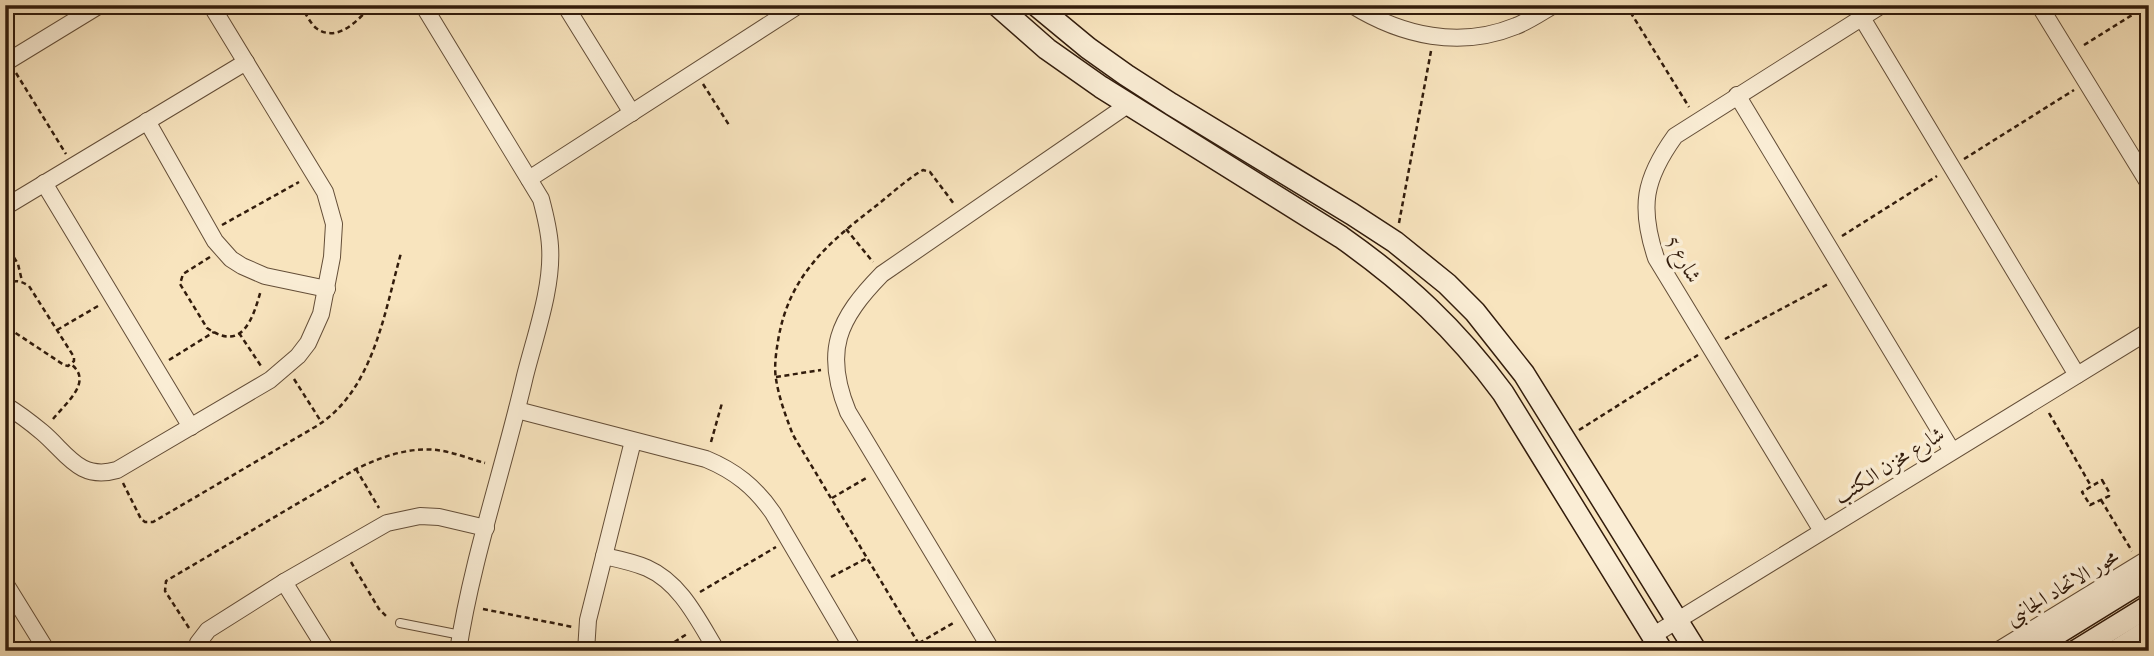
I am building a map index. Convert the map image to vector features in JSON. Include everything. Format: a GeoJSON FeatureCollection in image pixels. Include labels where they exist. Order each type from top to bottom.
{"type":"FeatureCollection","features":[{"type":"Feature","properties":{"kind":"street"},"geometry":{"type":"LineString","coordinates":[[7,62],[100,5]]}},
{"type":"Feature","properties":{"kind":"street"},"geometry":{"type":"LineString","coordinates":[[5,405],[42,433],[81,469],[105,474],[117,470],[270,380],[287,368],[303,350],[315,329],[327,289],[334,241],[334,224],[325,192],[211,5]]}},
{"type":"Feature","properties":{"kind":"street"},"geometry":{"type":"LineString","coordinates":[[423,5],[541,199],[551,248],[544,299],[459,643]]}},
{"type":"Feature","properties":{"kind":"street"},"geometry":{"type":"LineString","coordinates":[[529,179],[799,5]]}},
{"type":"Feature","properties":{"kind":"street"},"geometry":{"type":"LineString","coordinates":[[997,5],[1047,49],[1351,244],[1400,281],[1455,332],[1503,393],[1657,643]]}},
{"type":"Feature","properties":{"kind":"street"},"geometry":{"type":"LineString","coordinates":[[1036,5],[1088,48],[1137,82],[1395,242],[1447,284],[1475,312],[1524,373],[1696,651]]}},
{"type":"Feature","properties":{"kind":"street"},"geometry":{"type":"LineString","coordinates":[[1352,5],[1372,18],[1405,31],[1433,37],[1462,38],[1517,26],[1554,5]]}},
{"type":"Feature","properties":{"kind":"street","name":"شارع 5"},"geometry":{"type":"LineString","coordinates":[[1822,531],[1656,258],[1648,233],[1647,194],[1660,157],[1675,136],[1882,5]]}},
{"type":"Feature","properties":{"kind":"street"},"geometry":{"type":"LineString","coordinates":[[2039,5],[2149,184]]}},
{"type":"Feature","properties":{"kind":"street"},"geometry":{"type":"LineString","coordinates":[[572,8],[632,113]]}},
{"type":"Feature","properties":{"kind":"street"},"geometry":{"type":"LineString","coordinates":[[1862,18],[2077,375]]}},
{"type":"Feature","properties":{"kind":"street"},"geometry":{"type":"LineString","coordinates":[[5,207],[246,62]]}},
{"type":"Feature","properties":{"kind":"street"},"geometry":{"type":"LineString","coordinates":[[1737,95],[1952,451]]}},
{"type":"Feature","properties":{"kind":"street"},"geometry":{"type":"LineString","coordinates":[[992,651],[848,412],[839,389],[835,368],[838,340],[846,316],[860,296],[882,274],[1129,104]]}},
{"type":"Feature","properties":{"kind":"street"},"geometry":{"type":"LineString","coordinates":[[147,121],[222,250],[242,266],[265,276],[327,289]]}},
{"type":"Feature","properties":{"kind":"street"},"geometry":{"type":"LineString","coordinates":[[44,183],[191,427]]}},
{"type":"Feature","properties":{"kind":"street","name":"شارع مخزن الكتب"},"geometry":{"type":"LineString","coordinates":[[1657,643],[1676,620],[2149,331]]}},
{"type":"Feature","properties":{"kind":"street"},"geometry":{"type":"LineString","coordinates":[[517,410],[706,459],[726,467],[743,479],[759,493],[854,651]]}},
{"type":"Feature","properties":{"kind":"street"},"geometry":{"type":"LineString","coordinates":[[586,651],[586,629],[633,441]]}},
{"type":"Feature","properties":{"kind":"street"},"geometry":{"type":"LineString","coordinates":[[197,647],[208,630],[284,582],[387,523],[420,516],[439,517],[486,527]]}},
{"type":"Feature","properties":{"kind":"street"},"geometry":{"type":"LineString","coordinates":[[604,556],[654,572],[674,587],[716,651]]}},
{"type":"Feature","properties":{"kind":"street"},"geometry":{"type":"LineString","coordinates":[[2029,651],[2077,621],[2146,566]]}},
{"type":"Feature","properties":{"kind":"street","name":"محور الاتحاد الجانبى"},"geometry":{"type":"LineString","coordinates":[[1997,651],[2146,566]]}},
{"type":"Feature","properties":{"kind":"street"},"geometry":{"type":"LineString","coordinates":[[284,582],[327,651]]}},
{"type":"Feature","properties":{"kind":"street"},"geometry":{"type":"LineString","coordinates":[[5,583],[47,651]]}},
{"type":"Feature","properties":{"kind":"street"},"geometry":{"type":"LineString","coordinates":[[2077,621],[2087,648],[2149,606]]}},
{"type":"Feature","properties":{"kind":"street"},"geometry":{"type":"LineString","coordinates":[[2111,651],[2149,627]]}},
{"type":"Feature","properties":{"kind":"lane"},"geometry":{"type":"LineString","coordinates":[[400,623],[459,643]]}},
{"type":"Feature","properties":{"kind":"path"},"geometry":{"type":"LineString","coordinates":[[300,5],[316,27],[326,32],[347,29],[372,5]]}},
{"type":"Feature","properties":{"kind":"path"},"geometry":{"type":"LineString","coordinates":[[1626,5],[1698,121]]}},
{"type":"Feature","properties":{"kind":"path"},"geometry":{"type":"LineString","coordinates":[[2069,54],[2148,5]]}},
{"type":"Feature","properties":{"kind":"path"},"geometry":{"type":"LineString","coordinates":[[1395,242],[1433,37]]}},
{"type":"Feature","properties":{"kind":"path"},"geometry":{"type":"LineString","coordinates":[[7,62],[73,166]]}},
{"type":"Feature","properties":{"kind":"path"},"geometry":{"type":"LineString","coordinates":[[696,73],[730,125]]}},
{"type":"Feature","properties":{"kind":"path"},"geometry":{"type":"LineString","coordinates":[[210,232],[314,174]]}},
{"type":"Feature","properties":{"kind":"path"},"geometry":{"type":"LineString","coordinates":[[846,229],[882,274]]}},
{"type":"Feature","properties":{"kind":"path"},"geometry":{"type":"LineString","coordinates":[[5,243],[18,264],[22,281]]}},
{"type":"Feature","properties":{"kind":"path"},"geometry":{"type":"LineString","coordinates":[[222,250],[183,274],[180,279],[180,284],[207,328],[229,337],[250,324],[265,276]]}},
{"type":"Feature","properties":{"kind":"path"},"geometry":{"type":"LineString","coordinates":[[117,470],[141,519],[149,523],[322,423],[342,405],[366,370],[401,253]]}},
{"type":"Feature","properties":{"kind":"path"},"geometry":{"type":"LineString","coordinates":[[5,284],[22,281],[29,286],[74,358],[72,364]]}},
{"type":"Feature","properties":{"kind":"path"},"geometry":{"type":"LineString","coordinates":[[57,330],[113,297]]}},
{"type":"Feature","properties":{"kind":"path"},"geometry":{"type":"LineString","coordinates":[[5,326],[64,365],[72,364],[79,370],[81,384],[42,433]]}},
{"type":"Feature","properties":{"kind":"path"},"geometry":{"type":"LineString","coordinates":[[156,368],[214,332]]}},
{"type":"Feature","properties":{"kind":"path"},"geometry":{"type":"LineString","coordinates":[[239,333],[270,380]]}},
{"type":"Feature","properties":{"kind":"path"},"geometry":{"type":"LineString","coordinates":[[287,368],[322,423]]}},
{"type":"Feature","properties":{"kind":"path"},"geometry":{"type":"LineString","coordinates":[[776,377],[835,368]]}},
{"type":"Feature","properties":{"kind":"path"},"geometry":{"type":"LineString","coordinates":[[2040,398],[2091,486]]}},
{"type":"Feature","properties":{"kind":"path"},"geometry":{"type":"LineString","coordinates":[[706,459],[722,403]]}},
{"type":"Feature","properties":{"kind":"path"},"geometry":{"type":"LineString","coordinates":[[197,647],[165,591],[166,581],[356,469],[380,458],[399,453],[438,450],[502,467]]}},
{"type":"Feature","properties":{"kind":"path"},"geometry":{"type":"LineString","coordinates":[[832,498],[882,468]]}},
{"type":"Feature","properties":{"kind":"path"},"geometry":{"type":"LineString","coordinates":[[356,469],[387,523]]}},
{"type":"Feature","properties":{"kind":"path"},"geometry":{"type":"LineString","coordinates":[[2103,481],[2109,494],[2101,500],[2089,504],[2082,492],[2103,481]]}},
{"type":"Feature","properties":{"kind":"path"},"geometry":{"type":"LineString","coordinates":[[2101,500],[2146,566]]}},
{"type":"Feature","properties":{"kind":"path"},"geometry":{"type":"LineString","coordinates":[[685,600],[788,539]]}},
{"type":"Feature","properties":{"kind":"path"},"geometry":{"type":"LineString","coordinates":[[342,548],[379,609],[387,617],[400,623]]}},
{"type":"Feature","properties":{"kind":"path"},"geometry":{"type":"LineString","coordinates":[[816,586],[867,558]]}},
{"type":"Feature","properties":{"kind":"path"},"geometry":{"type":"LineString","coordinates":[[468,605],[586,629]]}},
{"type":"Feature","properties":{"kind":"path"},"geometry":{"type":"LineString","coordinates":[[919,643],[969,613]]}},
{"type":"Feature","properties":{"kind":"path"},"geometry":{"type":"LineString","coordinates":[[660,651],[702,626]]}}]}
